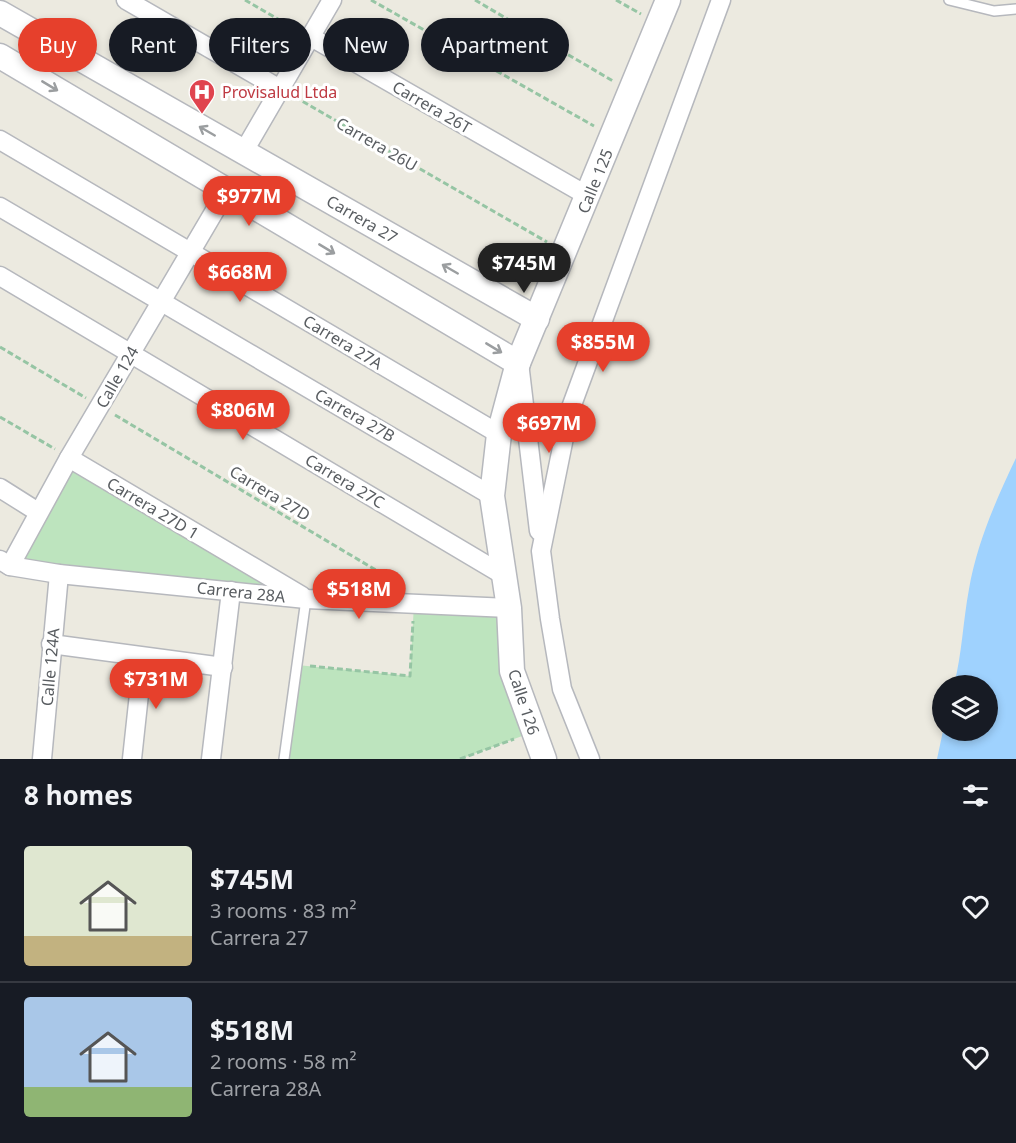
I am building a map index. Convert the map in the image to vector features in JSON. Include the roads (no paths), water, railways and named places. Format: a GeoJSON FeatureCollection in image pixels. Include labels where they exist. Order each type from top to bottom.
{"type":"FeatureCollection","features":[{"type":"Feature","properties":{"kind":"street"},"geometry":{"type":"LineString","coordinates":[[126,0],[280,89]]}},
{"type":"Feature","properties":{"kind":"street"},"geometry":{"type":"LineString","coordinates":[[311,35],[332,0]]}},
{"type":"Feature","properties":{"kind":"street","name":"Calle 125"},"geometry":{"type":"LineString","coordinates":[[509,608],[492,496],[499,434],[518,363],[668,0]]}},
{"type":"Feature","properties":{"kind":"street"},"geometry":{"type":"LineString","coordinates":[[542,551],[569,413],[721,0]]}},
{"type":"Feature","properties":{"kind":"street","name":"Carrera 27"},"geometry":{"type":"LineString","coordinates":[[0,13],[537,319]]}},
{"type":"Feature","properties":{"kind":"street","name":"Carrera 26T"},"geometry":{"type":"LineString","coordinates":[[311,38],[588,196]]}},
{"type":"Feature","properties":{"kind":"street"},"geometry":{"type":"LineString","coordinates":[[0,56],[518,363],[549,619],[562,689],[590,759]]}},
{"type":"Feature","properties":{"kind":"street"},"geometry":{"type":"LineString","coordinates":[[244,151],[290,72]]}},
{"type":"Feature","properties":{"kind":"street","name":"Carrera 27A"},"geometry":{"type":"LineString","coordinates":[[0,140],[499,434]]}},
{"type":"Feature","properties":{"kind":"street","name":"Calle 124"},"geometry":{"type":"LineString","coordinates":[[5,563],[38,512],[226,190]]}},
{"type":"Feature","properties":{"kind":"street","name":"Carrera 27B"},"geometry":{"type":"LineString","coordinates":[[0,207],[492,496]]}},
{"type":"Feature","properties":{"kind":"street","name":"Carrera 27C"},"geometry":{"type":"LineString","coordinates":[[0,276],[505,576]]}},
{"type":"Feature","properties":{"kind":"street","name":"Carrera 27D 1"},"geometry":{"type":"LineString","coordinates":[[69,458],[306,599]]}},
{"type":"Feature","properties":{"kind":"street"},"geometry":{"type":"LineString","coordinates":[[0,488],[38,512]]}},
{"type":"Feature","properties":{"kind":"street","name":"Carrera 28A"},"geometry":{"type":"LineString","coordinates":[[5,563],[59,574],[306,599],[509,608]]}},
{"type":"Feature","properties":{"kind":"street","name":"Calle 124A"},"geometry":{"type":"LineString","coordinates":[[42,759],[59,574]]}},
{"type":"Feature","properties":{"kind":"street"},"geometry":{"type":"LineString","coordinates":[[211,759],[231,591]]}},
{"type":"Feature","properties":{"kind":"street","name":"Calle 126"},"geometry":{"type":"LineString","coordinates":[[509,608],[512,671],[544,759]]}},
{"type":"Feature","properties":{"kind":"street"},"geometry":{"type":"LineString","coordinates":[[51,644],[223,667]]}},
{"type":"Feature","properties":{"kind":"street"},"geometry":{"type":"LineString","coordinates":[[132,759],[143,657]]}},
{"type":"Feature","properties":{"kind":"lane"},"geometry":{"type":"LineString","coordinates":[[949,0],[994,10],[1016,9]]}},
{"type":"Feature","properties":{"kind":"lane"},"geometry":{"type":"LineString","coordinates":[[284,759],[306,599]]}},
{"type":"Feature","properties":{"kind":"water"},"geometry":{"type":"Polygon","coordinates":[[[1016,458],[1016,759],[937,759],[941,741],[998,741],[998,675],[956,675],[972,572],[994,506],[1016,458]]]}},
{"type":"Feature","properties":{"kind":"place","name":"Provisalud Ltda"},"geometry":{"type":"Point","coordinates":[202,115]}}]}
